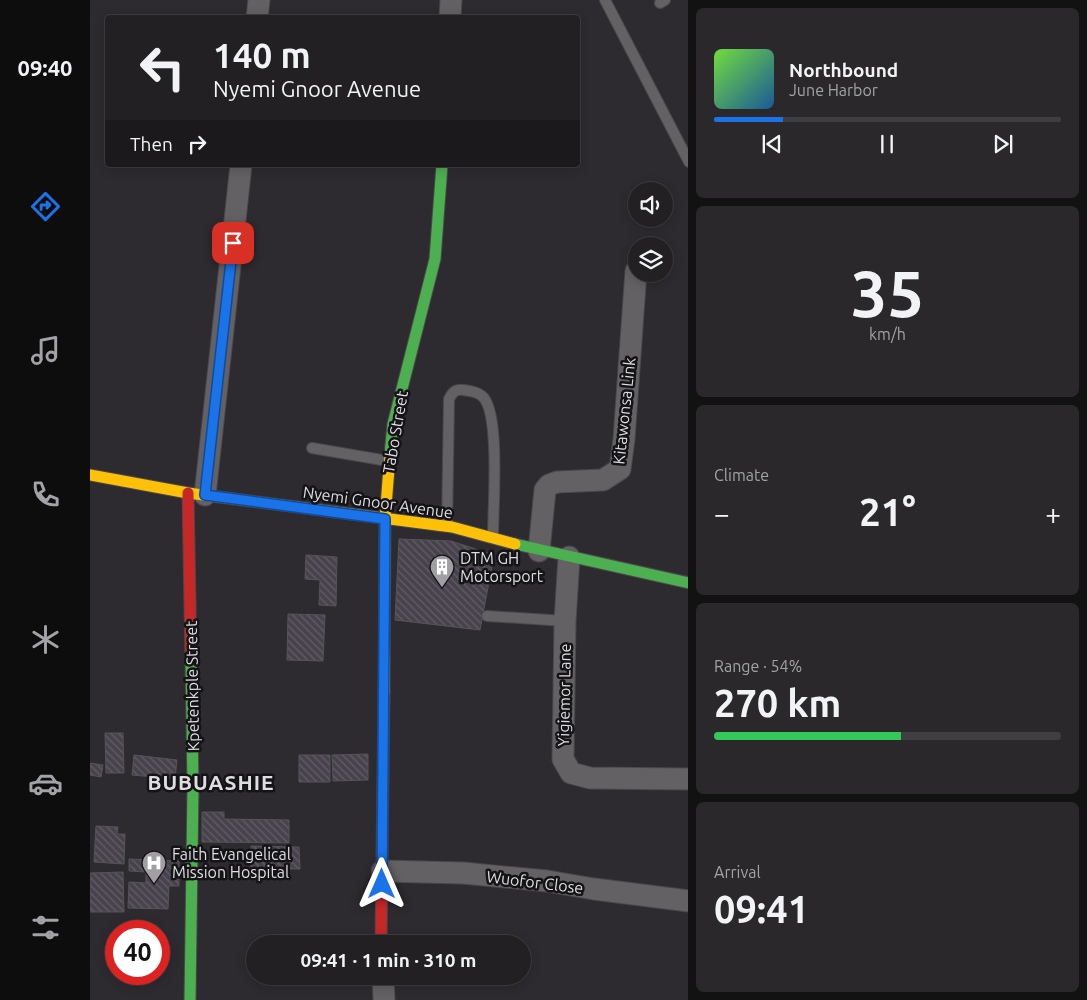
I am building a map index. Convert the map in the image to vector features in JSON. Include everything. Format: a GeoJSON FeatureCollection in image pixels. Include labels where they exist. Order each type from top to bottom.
{"type":"FeatureCollection","features":[{"type":"Feature","properties":{"kind":"street"},"geometry":{"type":"LineString","coordinates":[[258,15],[259,0]]}},
{"type":"Feature","properties":{"kind":"street"},"geometry":{"type":"LineString","coordinates":[[450,15],[451,0]]}},
{"type":"Feature","properties":{"kind":"street","name":"Kpetenkple Street"},"geometry":{"type":"LineString","coordinates":[[190,1000],[196,494],[241,167]]}},
{"type":"Feature","properties":{"kind":"street","name":"Tabo Street"},"geometry":{"type":"LineString","coordinates":[[381,935],[385,519],[389,461],[393,424],[435,259],[442,167]]}},
{"type":"Feature","properties":{"kind":"street","name":"Kitawonsa Link"},"geometry":{"type":"LineString","coordinates":[[539,551],[545,490],[549,484],[603,480],[620,469],[624,439],[635,282]]}},
{"type":"Feature","properties":{"kind":"street","name":"Nyemi Gnoor Avenue"},"geometry":{"type":"LineString","coordinates":[[90,475],[196,494],[447,526],[539,551],[688,583]]}},
{"type":"Feature","properties":{"kind":"street","name":"Yigiemor Lane"},"geometry":{"type":"LineString","coordinates":[[569,557],[565,621],[563,760],[571,773],[590,778],[688,779]]}},
{"type":"Feature","properties":{"kind":"street","name":"Wuofor Close"},"geometry":{"type":"LineString","coordinates":[[382,871],[463,873],[547,881],[594,890],[688,901]]}},
{"type":"Feature","properties":{"kind":"street"},"geometry":{"type":"LineString","coordinates":[[383,985],[384,1000]]}},
{"type":"Feature","properties":{"kind":"lane"},"geometry":{"type":"LineString","coordinates":[[605,0],[688,162]]}},
{"type":"Feature","properties":{"kind":"lane"},"geometry":{"type":"LineString","coordinates":[[447,526],[449,400],[452,393],[459,389],[476,392],[483,396],[492,417],[494,538]]}},
{"type":"Feature","properties":{"kind":"lane"},"geometry":{"type":"LineString","coordinates":[[312,448],[389,461]]}},
{"type":"Feature","properties":{"kind":"lane"},"geometry":{"type":"LineString","coordinates":[[487,616],[565,621]]}},
{"type":"Feature","properties":{"kind":"building","name":"DTM GH Motorsport"},"geometry":{"type":"Polygon","coordinates":[[[399,539],[451,541],[494,555],[480,630],[395,620],[399,539]]]}},
{"type":"Feature","properties":{"kind":"building"},"geometry":{"type":"Polygon","coordinates":[[[306,555],[337,557],[336,606],[319,605],[320,580],[305,579],[306,555]]]}},
{"type":"Feature","properties":{"kind":"building"},"geometry":{"type":"Polygon","coordinates":[[[288,614],[325,615],[323,661],[287,660],[288,614]]]}},
{"type":"Feature","properties":{"kind":"building"},"geometry":{"type":"Polygon","coordinates":[[[105,733],[123,733],[124,773],[106,773],[105,733]]]}},
{"type":"Feature","properties":{"kind":"building"},"geometry":{"type":"Polygon","coordinates":[[[368,754],[368,780],[333,781],[332,755],[368,754]]]}},
{"type":"Feature","properties":{"kind":"building"},"geometry":{"type":"Polygon","coordinates":[[[134,755],[177,760],[175,779],[132,775],[134,755]]]}},
{"type":"Feature","properties":{"kind":"building"},"geometry":{"type":"Polygon","coordinates":[[[299,755],[330,755],[330,782],[299,782],[299,755]]]}},
{"type":"Feature","properties":{"kind":"building"},"geometry":{"type":"Polygon","coordinates":[[[90,763],[103,765],[101,777],[90,775],[90,763]]]}},
{"type":"Feature","properties":{"kind":"building"},"geometry":{"type":"Polygon","coordinates":[[[202,812],[224,812],[224,819],[289,820],[289,843],[202,842],[202,812]]]}},
{"type":"Feature","properties":{"kind":"building"},"geometry":{"type":"Polygon","coordinates":[[[96,826],[118,827],[117,834],[125,834],[124,864],[94,862],[96,826]]]}},
{"type":"Feature","properties":{"kind":"building"},"geometry":{"type":"Polygon","coordinates":[[[251,846],[299,847],[300,869],[251,869],[251,846]]]}},
{"type":"Feature","properties":{"kind":"building","name":"Faith Evangelical Mission Hospital"},"geometry":{"type":"Polygon","coordinates":[[[129,859],[179,861],[179,886],[169,886],[168,909],[128,908],[129,882],[146,883],[146,872],[129,871],[129,859]]]}},
{"type":"Feature","properties":{"kind":"building"},"geometry":{"type":"Polygon","coordinates":[[[123,872],[124,912],[90,912],[90,873],[123,872]]]}},
{"type":"Feature","properties":{"kind":"traffic: fast"},"geometry":{"type":"LineString","coordinates":[[390,455],[393,424],[435,259],[442,167]]}},
{"type":"Feature","properties":{"kind":"traffic: fast"},"geometry":{"type":"LineString","coordinates":[[515,544],[688,583]]}},
{"type":"Feature","properties":{"kind":"traffic: fast"},"geometry":{"type":"LineString","coordinates":[[190,1000],[193,787],[191,660]]}},
{"type":"Feature","properties":{"kind":"traffic: slow"},"geometry":{"type":"LineString","coordinates":[[384,693],[385,519],[390,455]]}},
{"type":"Feature","properties":{"kind":"traffic: slow"},"geometry":{"type":"LineString","coordinates":[[90,475],[188,493],[452,527],[515,544]]}},
{"type":"Feature","properties":{"kind":"traffic: jam"},"geometry":{"type":"LineString","coordinates":[[188,493],[191,660]]}},
{"type":"Feature","properties":{"kind":"traffic: jam"},"geometry":{"type":"LineString","coordinates":[[381,935],[384,693]]}},
{"type":"Feature","properties":{"kind":"place","name":"DTM GH Motorsport"},"geometry":{"type":"Point","coordinates":[442,588]}},
{"type":"Feature","properties":{"kind":"place","name":"Faith Evangelical Mission Hospital"},"geometry":{"type":"Point","coordinates":[154,884]}},
{"type":"Feature","properties":{"kind":"district","name":"BUBUASHIE"},"geometry":{"type":"Point","coordinates":[211,782]}},
{"type":"Feature","properties":{"kind":"route"},"geometry":{"type":"LineString","coordinates":[[233,243],[205,495],[385,519],[382,884]]}}]}
